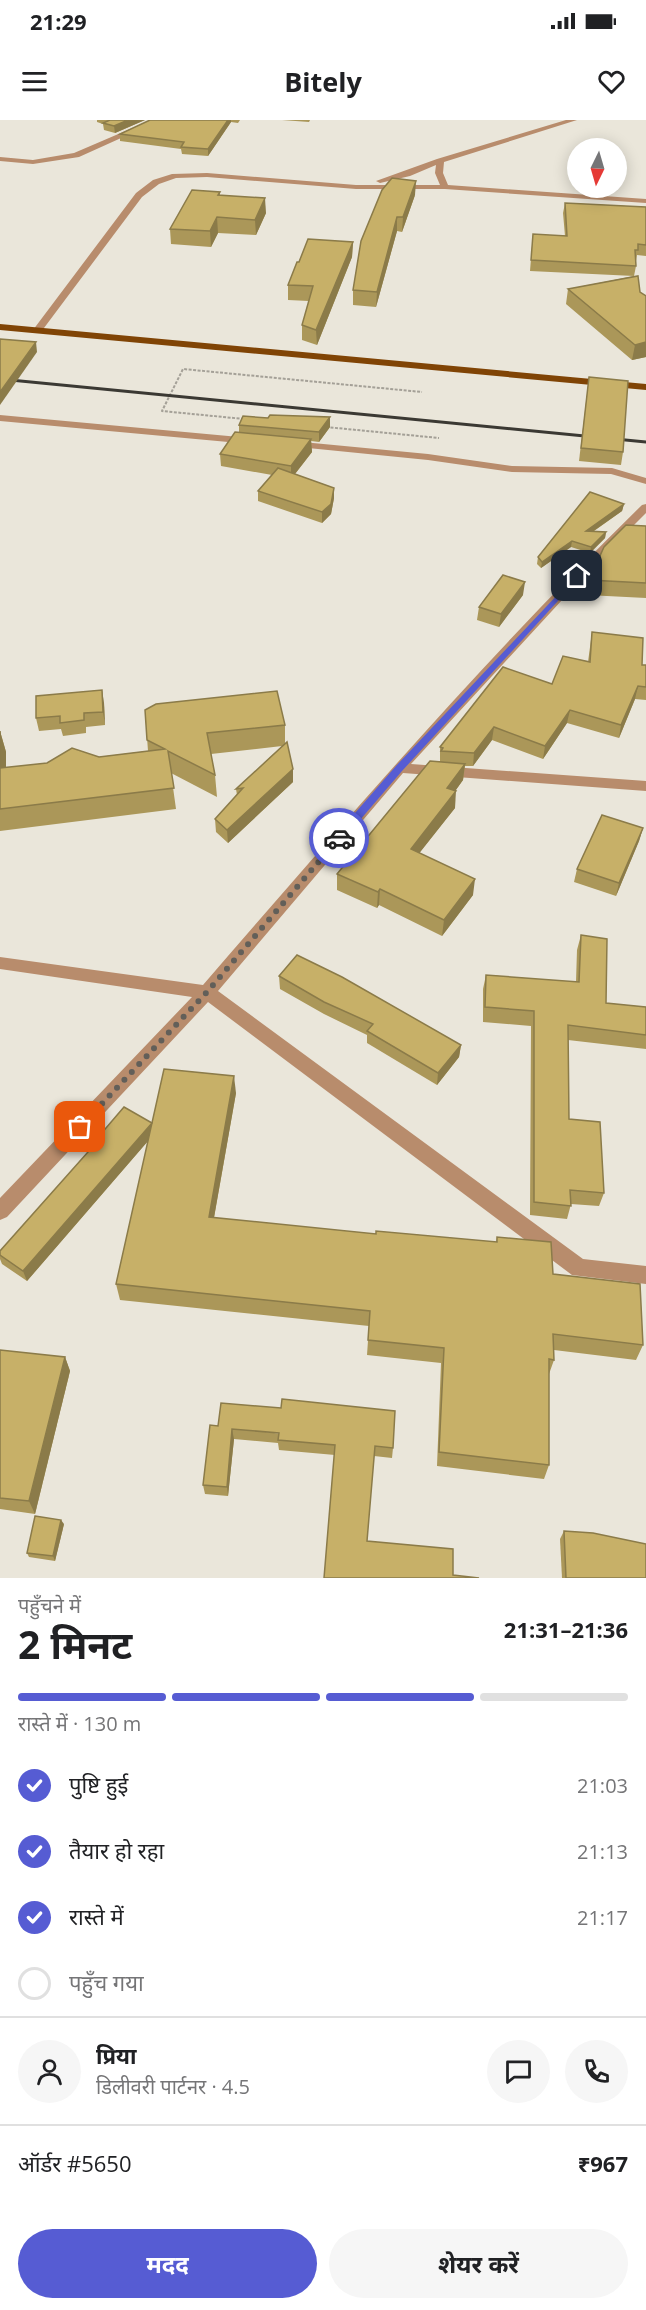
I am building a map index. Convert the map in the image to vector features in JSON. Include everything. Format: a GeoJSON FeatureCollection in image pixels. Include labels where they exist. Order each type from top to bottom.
{"type":"FeatureCollection","features":[{"type":"Feature","properties":{"kind":"main road"},"geometry":{"type":"LineString","coordinates":[[0,327],[646,387]]}},
{"type":"Feature","properties":{"kind":"street"},"geometry":{"type":"LineString","coordinates":[[130,120],[147,125]]}},
{"type":"Feature","properties":{"kind":"street"},"geometry":{"type":"LineString","coordinates":[[0,159],[33,162],[75,155],[156,120]]}},
{"type":"Feature","properties":{"kind":"street"},"geometry":{"type":"LineString","coordinates":[[356,187],[407,174],[440,160],[573,120]]}},
{"type":"Feature","properties":{"kind":"street"},"geometry":{"type":"LineString","coordinates":[[440,160],[439,173],[445,187]]}},
{"type":"Feature","properties":{"kind":"street"},"geometry":{"type":"LineString","coordinates":[[38,330],[139,195],[156,182],[175,176],[207,175],[356,187],[445,187],[646,201]]}},
{"type":"Feature","properties":{"kind":"street"},"geometry":{"type":"LineString","coordinates":[[0,418],[262,442]]}},
{"type":"Feature","properties":{"kind":"street"},"geometry":{"type":"LineString","coordinates":[[286,444],[428,457],[512,469],[612,471],[646,481]]}},
{"type":"Feature","properties":{"kind":"street"},"geometry":{"type":"LineString","coordinates":[[0,1211],[207,992],[399,768],[593,559],[646,507]]}},
{"type":"Feature","properties":{"kind":"street"},"geometry":{"type":"LineString","coordinates":[[399,768],[646,786]]}},
{"type":"Feature","properties":{"kind":"street"},"geometry":{"type":"LineString","coordinates":[[0,963],[207,992],[579,1268],[646,1275]]}},
{"type":"Feature","properties":{"kind":"path"},"geometry":{"type":"LineString","coordinates":[[254,420],[162,411],[183,369],[422,392]]}},
{"type":"Feature","properties":{"kind":"path"},"geometry":{"type":"LineString","coordinates":[[323,427],[439,438]]}},
{"type":"Feature","properties":{"kind":"building"},"geometry":{"type":"Polygon","coordinates":[[[110,120],[128,120],[114,126],[103,123],[110,120]]]}},
{"type":"Feature","properties":{"kind":"building"},"geometry":{"type":"Polygon","coordinates":[[[150,120],[228,120],[208,149],[181,147],[184,142],[120,134],[150,120]]]}},
{"type":"Feature","properties":{"kind":"building"},"geometry":{"type":"Polygon","coordinates":[[[392,178],[416,181],[403,217],[397,217],[377,292],[353,290],[361,241],[382,190],[392,178]]]}},
{"type":"Feature","properties":{"kind":"building"},"geometry":{"type":"Polygon","coordinates":[[[192,190],[220,192],[218,195],[265,198],[255,220],[217,217],[210,231],[170,229],[192,190]]]}},
{"type":"Feature","properties":{"kind":"building"},"geometry":{"type":"Polygon","coordinates":[[[565,203],[646,207],[646,245],[638,244],[638,250],[635,250],[636,266],[531,260],[533,234],[567,236],[565,203]]]}},
{"type":"Feature","properties":{"kind":"building"},"geometry":{"type":"Polygon","coordinates":[[[308,239],[353,242],[316,330],[302,325],[313,286],[288,285],[308,239]]]}},
{"type":"Feature","properties":{"kind":"building"},"geometry":{"type":"Polygon","coordinates":[[[638,276],[640,292],[646,296],[646,342],[635,345],[568,289],[638,276]]]}},
{"type":"Feature","properties":{"kind":"building"},"geometry":{"type":"Polygon","coordinates":[[[0,339],[36,342],[0,392],[0,339]]]}},
{"type":"Feature","properties":{"kind":"building"},"geometry":{"type":"Polygon","coordinates":[[[589,377],[628,381],[623,452],[581,448],[589,377]]]}},
{"type":"Feature","properties":{"kind":"building"},"geometry":{"type":"Polygon","coordinates":[[[270,415],[330,417],[319,432],[239,425],[243,416],[268,418],[270,415]]]}},
{"type":"Feature","properties":{"kind":"building"},"geometry":{"type":"Polygon","coordinates":[[[235,432],[311,439],[291,466],[220,454],[235,432]]]}},
{"type":"Feature","properties":{"kind":"building"},"geometry":{"type":"Polygon","coordinates":[[[278,468],[334,488],[331,504],[322,512],[258,491],[278,468]]]}},
{"type":"Feature","properties":{"kind":"building"},"geometry":{"type":"Polygon","coordinates":[[[590,492],[624,504],[586,531],[606,532],[591,547],[572,541],[542,562],[538,557],[590,492]]]}},
{"type":"Feature","properties":{"kind":"building"},"geometry":{"type":"Polygon","coordinates":[[[626,525],[646,526],[646,583],[589,580],[604,547],[626,525]]]}},
{"type":"Feature","properties":{"kind":"building"},"geometry":{"type":"Polygon","coordinates":[[[503,575],[525,582],[501,614],[479,607],[503,575]]]}},
{"type":"Feature","properties":{"kind":"building"},"geometry":{"type":"Polygon","coordinates":[[[592,632],[643,638],[642,665],[646,665],[646,687],[638,686],[621,725],[570,710],[545,746],[494,727],[474,753],[441,751],[443,748],[440,747],[503,667],[552,684],[563,656],[590,662],[592,632]]]}},
{"type":"Feature","properties":{"kind":"building"},"geometry":{"type":"Polygon","coordinates":[[[102,690],[103,712],[84,713],[84,720],[60,723],[60,716],[36,718],[36,696],[102,690]]]}},
{"type":"Feature","properties":{"kind":"building"},"geometry":{"type":"Polygon","coordinates":[[[277,691],[285,725],[207,733],[215,775],[168,751],[174,788],[0,809],[0,768],[47,763],[72,748],[99,757],[165,749],[147,740],[145,710],[156,704],[277,691]]]}},
{"type":"Feature","properties":{"kind":"building"},"geometry":{"type":"Polygon","coordinates":[[[287,742],[293,769],[227,830],[215,819],[243,788],[236,789],[287,742]]]}},
{"type":"Feature","properties":{"kind":"building"},"geometry":{"type":"Polygon","coordinates":[[[430,761],[465,764],[447,788],[456,791],[411,849],[475,879],[444,920],[380,889],[378,892],[337,874],[430,761]]]}},
{"type":"Feature","properties":{"kind":"building"},"geometry":{"type":"Polygon","coordinates":[[[602,815],[643,828],[619,883],[577,869],[602,815]]]}},
{"type":"Feature","properties":{"kind":"building"},"geometry":{"type":"Polygon","coordinates":[[[581,935],[607,939],[606,1003],[646,1007],[646,1035],[568,1025],[569,1119],[600,1122],[604,1193],[570,1190],[571,1206],[534,1202],[534,1011],[485,1007],[486,975],[579,982],[581,935]]]}},
{"type":"Feature","properties":{"kind":"building"},"geometry":{"type":"Polygon","coordinates":[[[297,955],[342,977],[461,1045],[438,1073],[367,1031],[373,1024],[324,1002],[279,976],[297,955]]]}},
{"type":"Feature","properties":{"kind":"building"},"geometry":{"type":"Polygon","coordinates":[[[164,1069],[234,1076],[209,1217],[376,1234],[376,1231],[497,1242],[497,1237],[551,1242],[553,1274],[640,1284],[643,1345],[553,1334],[554,1360],[549,1359],[549,1465],[439,1452],[444,1348],[368,1340],[370,1311],[116,1284],[164,1069]]]}},
{"type":"Feature","properties":{"kind":"building"},"geometry":{"type":"Polygon","coordinates":[[[124,1107],[152,1123],[23,1271],[0,1255],[0,1251],[96,1143],[94,1142],[124,1107]]]}},
{"type":"Feature","properties":{"kind":"building"},"geometry":{"type":"Polygon","coordinates":[[[0,1350],[65,1357],[29,1501],[0,1498],[0,1350]]]}},
{"type":"Feature","properties":{"kind":"building"},"geometry":{"type":"Polygon","coordinates":[[[282,1399],[395,1411],[393,1448],[375,1446],[367,1541],[453,1549],[453,1575],[479,1578],[324,1578],[335,1445],[278,1440],[279,1433],[232,1429],[227,1487],[203,1485],[210,1425],[218,1426],[221,1403],[281,1408],[282,1399]]]}},
{"type":"Feature","properties":{"kind":"building"},"geometry":{"type":"Polygon","coordinates":[[[35,1516],[61,1520],[53,1556],[27,1553],[35,1516]]]}},
{"type":"Feature","properties":{"kind":"building"},"geometry":{"type":"Polygon","coordinates":[[[564,1531],[593,1533],[646,1544],[646,1578],[566,1578],[564,1531]]]}},
{"type":"Feature","properties":{"kind":"railway"},"geometry":{"type":"LineString","coordinates":[[0,379],[646,442]]}},
{"type":"Feature","properties":{"kind":"way so far"},"geometry":{"type":"LineString","coordinates":[[80,1127],[207,992],[339,838]]}},
{"type":"Feature","properties":{"kind":"route"},"geometry":{"type":"LineString","coordinates":[[339,838],[399,768],[577,576]]}}]}
